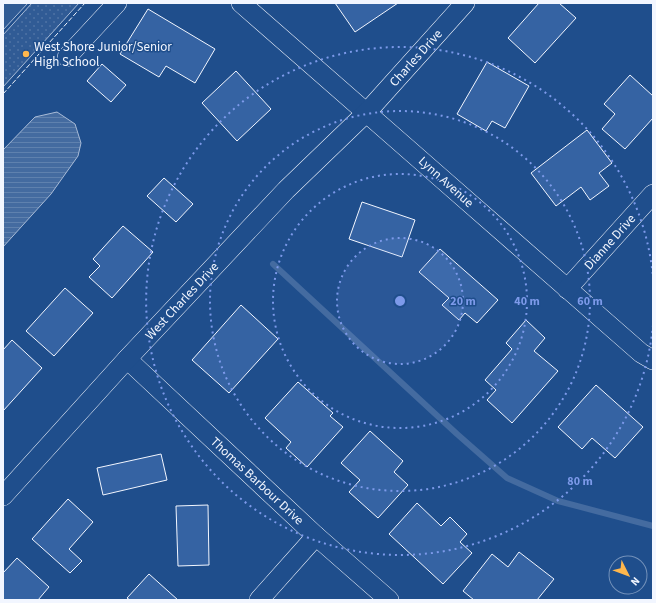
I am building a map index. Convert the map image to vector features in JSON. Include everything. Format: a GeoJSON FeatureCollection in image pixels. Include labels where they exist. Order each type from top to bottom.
{"type":"FeatureCollection","features":[{"type":"Feature","properties":{"kind":"street"},"geometry":{"type":"LineString","coordinates":[[67,57],[117,3]]}},
{"type":"Feature","properties":{"kind":"street","name":"Lynn Avenue"},"geometry":{"type":"LineString","coordinates":[[241,3],[567,289],[641,353],[653,360]]}},
{"type":"Feature","properties":{"kind":"street","name":"Charles Drive"},"geometry":{"type":"LineString","coordinates":[[367,112],[465,3]]}},
{"type":"Feature","properties":{"kind":"street","name":"West Charles Drive"},"geometry":{"type":"LineString","coordinates":[[3,496],[127,359],[286,190],[367,112]]}},
{"type":"Feature","properties":{"kind":"street","name":"Dianne Drive"},"geometry":{"type":"LineString","coordinates":[[567,289],[653,194]]}},
{"type":"Feature","properties":{"kind":"street","name":"Thomas Barbour Drive"},"geometry":{"type":"LineString","coordinates":[[127,359],[316,536],[389,600]]}},
{"type":"Feature","properties":{"kind":"street"},"geometry":{"type":"LineString","coordinates":[[259,600],[316,536]]}},
{"type":"Feature","properties":{"kind":"shaded area"},"geometry":{"type":"Polygon","coordinates":[[[3,3],[28,3],[3,30],[3,3]]]}},
{"type":"Feature","properties":{"kind":"shaded area"},"geometry":{"type":"Polygon","coordinates":[[[32,3],[79,3],[3,87],[3,35],[32,3]]]}},
{"type":"Feature","properties":{"kind":"shaded area"},"geometry":{"type":"Polygon","coordinates":[[[57,112],[75,124],[81,143],[78,156],[51,194],[3,247],[3,150],[35,117],[57,112]]]}},
{"type":"Feature","properties":{"kind":"building"},"geometry":{"type":"Polygon","coordinates":[[[335,3],[398,3],[355,32],[335,3]]]}},
{"type":"Feature","properties":{"kind":"building"},"geometry":{"type":"Polygon","coordinates":[[[539,3],[559,3],[576,18],[535,63],[508,38],[539,3]]]}},
{"type":"Feature","properties":{"kind":"building"},"geometry":{"type":"Polygon","coordinates":[[[148,9],[215,49],[195,83],[166,66],[159,77],[120,54],[148,9]]]}},
{"type":"Feature","properties":{"kind":"building"},"geometry":{"type":"Polygon","coordinates":[[[487,62],[529,86],[505,128],[492,121],[486,131],[457,114],[487,62]]]}},
{"type":"Feature","properties":{"kind":"building"},"geometry":{"type":"Polygon","coordinates":[[[102,64],[126,85],[111,102],[87,81],[102,64]]]}},
{"type":"Feature","properties":{"kind":"building"},"geometry":{"type":"Polygon","coordinates":[[[236,71],[271,109],[237,141],[202,103],[236,71]]]}},
{"type":"Feature","properties":{"kind":"building"},"geometry":{"type":"Polygon","coordinates":[[[630,75],[653,96],[653,118],[625,149],[602,129],[615,114],[604,104],[630,75]]]}},
{"type":"Feature","properties":{"kind":"building"},"geometry":{"type":"Polygon","coordinates":[[[587,130],[612,163],[599,173],[609,186],[590,200],[581,187],[556,206],[531,173],[587,130]]]}},
{"type":"Feature","properties":{"kind":"building"},"geometry":{"type":"Polygon","coordinates":[[[164,178],[193,204],[176,222],[147,196],[164,178]]]}},
{"type":"Feature","properties":{"kind":"building"},"geometry":{"type":"Polygon","coordinates":[[[362,202],[415,220],[402,257],[349,239],[362,202]]]}},
{"type":"Feature","properties":{"kind":"building"},"geometry":{"type":"Polygon","coordinates":[[[123,226],[153,252],[112,298],[89,277],[100,266],[93,259],[123,226]]]}},
{"type":"Feature","properties":{"kind":"building"},"geometry":{"type":"Polygon","coordinates":[[[440,249],[498,300],[477,323],[465,313],[459,320],[442,305],[449,298],[419,272],[440,249]]]}},
{"type":"Feature","properties":{"kind":"building"},"geometry":{"type":"Polygon","coordinates":[[[65,288],[93,313],[54,356],[26,331],[65,288]]]}},
{"type":"Feature","properties":{"kind":"building"},"geometry":{"type":"Polygon","coordinates":[[[241,305],[278,339],[229,393],[192,360],[241,305]]]}},
{"type":"Feature","properties":{"kind":"building"},"geometry":{"type":"Polygon","coordinates":[[[526,320],[545,338],[534,351],[558,371],[512,423],[487,400],[496,390],[485,380],[512,349],[506,343],[526,320]]]}},
{"type":"Feature","properties":{"kind":"building"},"geometry":{"type":"Polygon","coordinates":[[[12,340],[42,368],[3,411],[3,350],[12,340]]]}},
{"type":"Feature","properties":{"kind":"building"},"geometry":{"type":"Polygon","coordinates":[[[298,382],[333,413],[330,416],[343,427],[307,467],[286,448],[291,442],[265,418],[298,382]]]}},
{"type":"Feature","properties":{"kind":"building"},"geometry":{"type":"Polygon","coordinates":[[[596,385],[643,427],[615,458],[592,438],[582,449],[558,427],[596,385]]]}},
{"type":"Feature","properties":{"kind":"building"},"geometry":{"type":"Polygon","coordinates":[[[370,431],[403,461],[394,472],[408,485],[378,518],[349,492],[360,480],[341,463],[370,431]]]}},
{"type":"Feature","properties":{"kind":"building"},"geometry":{"type":"Polygon","coordinates":[[[161,454],[167,480],[103,495],[97,468],[161,454]]]}},
{"type":"Feature","properties":{"kind":"building"},"geometry":{"type":"Polygon","coordinates":[[[68,499],[93,522],[69,549],[82,561],[70,573],[32,539],[68,499]]]}},
{"type":"Feature","properties":{"kind":"building"},"geometry":{"type":"Polygon","coordinates":[[[417,503],[441,526],[450,517],[467,534],[460,542],[472,553],[443,584],[389,534],[417,503]]]}},
{"type":"Feature","properties":{"kind":"building"},"geometry":{"type":"Polygon","coordinates":[[[208,505],[209,565],[178,566],[176,506],[208,505]]]}},
{"type":"Feature","properties":{"kind":"building"},"geometry":{"type":"Polygon","coordinates":[[[519,552],[554,579],[537,600],[474,600],[463,591],[492,554],[508,567],[519,552]]]}},
{"type":"Feature","properties":{"kind":"building"},"geometry":{"type":"Polygon","coordinates":[[[17,558],[49,587],[38,600],[3,600],[3,573],[17,558]]]}},
{"type":"Feature","properties":{"kind":"building"},"geometry":{"type":"Polygon","coordinates":[[[149,574],[178,600],[130,600],[127,598],[149,574]]]}},
{"type":"Feature","properties":{"kind":"waterway"},"geometry":{"type":"LineString","coordinates":[[273,264],[457,434],[507,478],[558,501],[653,526]]}},
{"type":"Feature","properties":{"kind":"fence"},"geometry":{"type":"LineString","coordinates":[[3,94],[85,3]]}},
{"type":"Feature","properties":{"kind":"place","name":"West Shore Junior/Senior High School"},"geometry":{"type":"Point","coordinates":[26,54]}}]}
